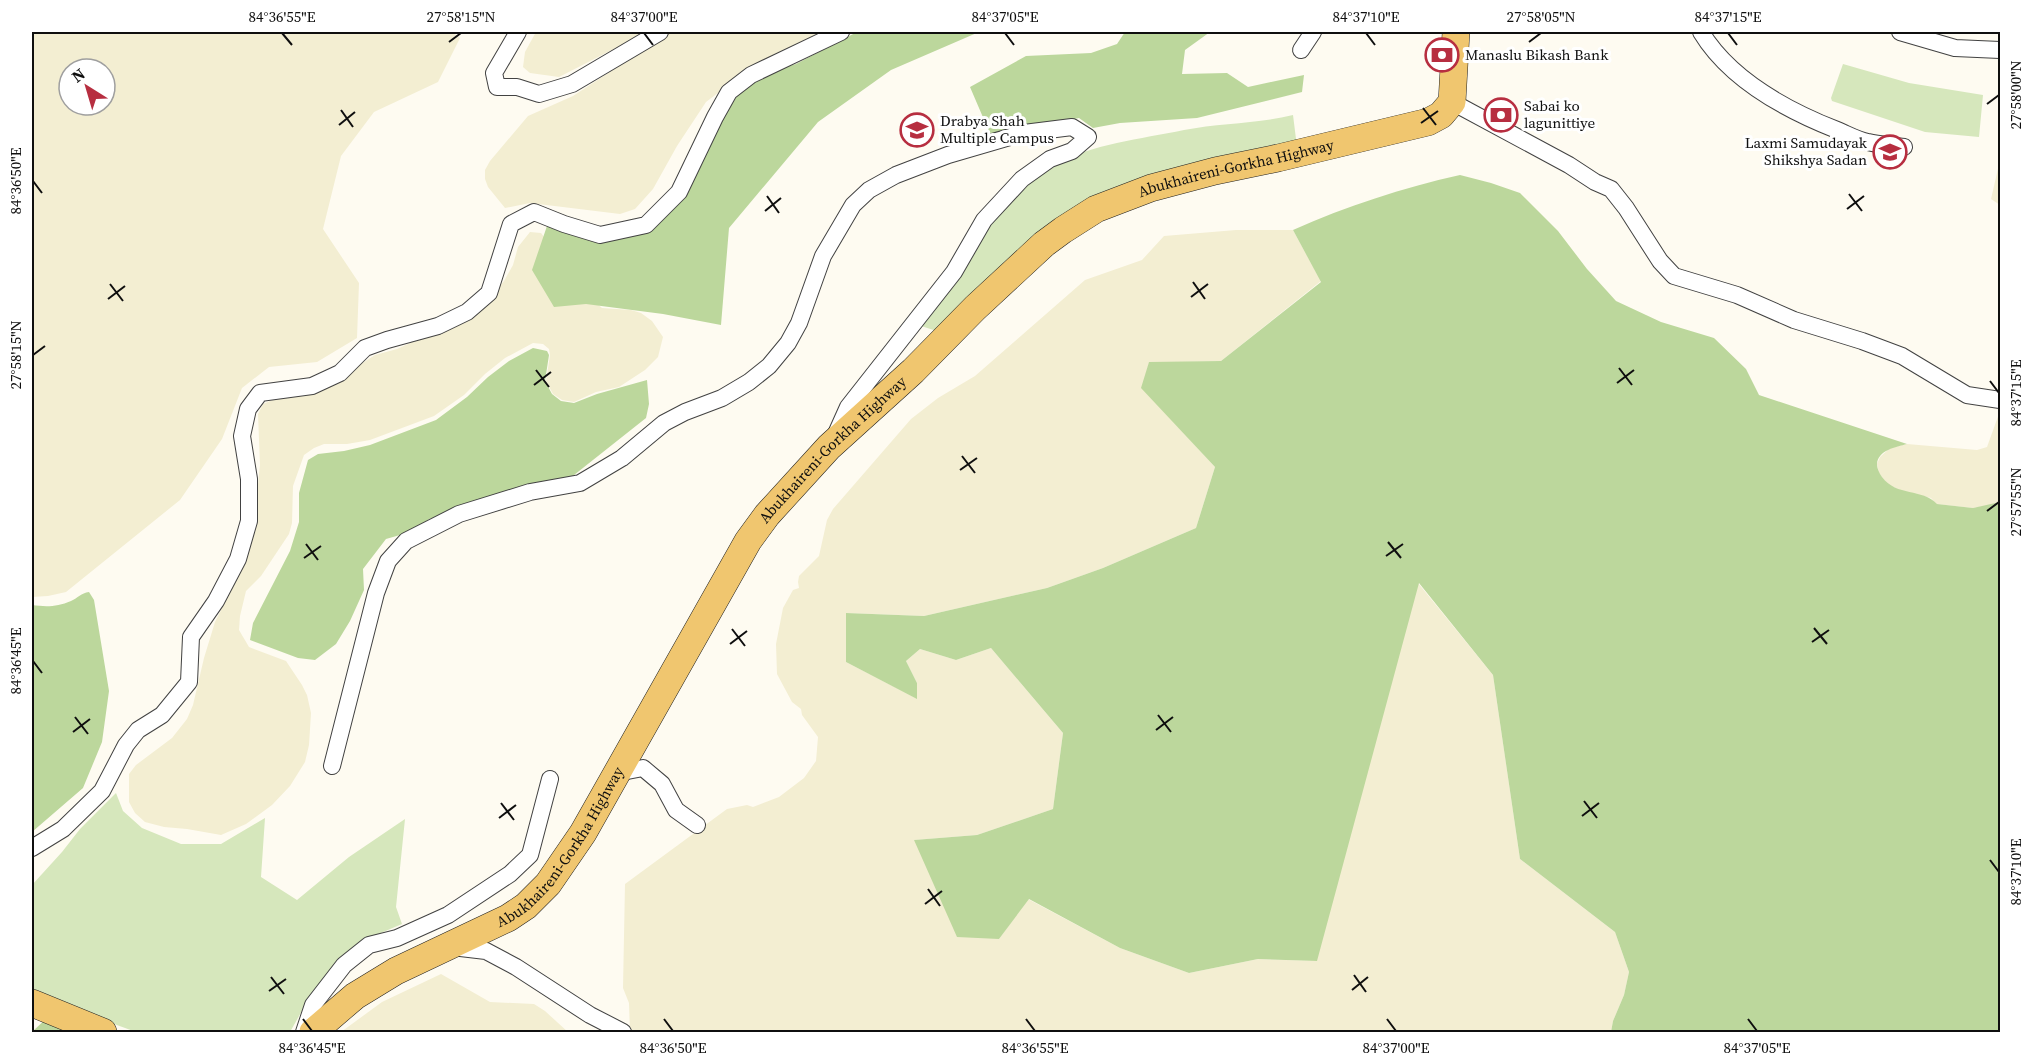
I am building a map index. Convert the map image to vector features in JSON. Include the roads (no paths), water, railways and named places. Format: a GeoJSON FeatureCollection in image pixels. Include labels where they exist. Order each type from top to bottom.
{"type":"FeatureCollection","features":[{"type":"Feature","properties":{"kind":"main road"},"geometry":{"type":"LineString","coordinates":[[1452,102],[1456,32]]}},
{"type":"Feature","properties":{"kind":"main road","name":"Abukhaireni-Gorkha Highway"},"geometry":{"type":"LineString","coordinates":[[313,1032],[355,996],[396,971],[508,918],[526,906],[548,884],[577,842],[748,541],[767,515],[829,447],[913,371],[1044,244],[1096,210],[1151,188],[1428,122],[1441,115],[1452,102]]}},
{"type":"Feature","properties":{"kind":"main road"},"geometry":{"type":"LineString","coordinates":[[32,1004],[103,1032]]}},
{"type":"Feature","properties":{"kind":"street"},"geometry":{"type":"LineString","coordinates":[[519,32],[494,73],[497,87],[517,87],[539,94],[572,84],[660,32]]}},
{"type":"Feature","properties":{"kind":"street"},"geometry":{"type":"LineString","coordinates":[[32,848],[63,829],[102,791],[126,745],[138,730],[162,715],[189,682],[191,637],[216,601],[238,559],[249,520],[249,478],[242,436],[248,409],[260,393],[312,387],[340,373],[365,348],[438,326],[466,312],[489,292],[511,224],[534,212],[600,235],[646,225],[679,192],[729,92],[751,75],[840,32]]}},
{"type":"Feature","properties":{"kind":"street"},"geometry":{"type":"LineString","coordinates":[[1301,50],[1313,32]]}},
{"type":"Feature","properties":{"kind":"street"},"geometry":{"type":"LineString","coordinates":[[1701,32],[1712,49],[1753,86],[1788,107],[1821,124],[1867,142],[1904,147]]}},
{"type":"Feature","properties":{"kind":"street"},"geometry":{"type":"LineString","coordinates":[[1900,32],[1954,48],[2001,50]]}},
{"type":"Feature","properties":{"kind":"street"},"geometry":{"type":"LineString","coordinates":[[1452,102],[1569,165],[1594,182],[1611,189],[1660,261],[1674,276],[1737,295],[1794,320],[1902,356],[1967,395],[2001,400]]}},
{"type":"Feature","properties":{"kind":"street"},"geometry":{"type":"LineString","coordinates":[[332,766],[376,593],[388,561],[406,541],[459,514],[530,492],[580,483],[622,458],[664,423],[722,398],[749,382],[769,366],[788,342],[799,323],[823,256],[853,205],[869,190],[896,175],[948,155],[1024,133],[1072,127],[1088,137],[1071,151],[1050,159],[1022,179],[984,220],[954,272],[848,407],[829,447]]}},
{"type":"Feature","properties":{"kind":"street"},"geometry":{"type":"LineString","coordinates":[[617,773],[643,768],[662,784],[676,810],[697,825]]}},
{"type":"Feature","properties":{"kind":"street"},"geometry":{"type":"LineString","coordinates":[[304,1032],[313,1005],[344,964],[369,945],[397,938],[448,915],[510,874],[530,855],[550,779]]}},
{"type":"Feature","properties":{"kind":"street"},"geometry":{"type":"LineString","coordinates":[[446,947],[486,951],[516,967],[590,1015],[623,1032]]}},
{"type":"Feature","properties":{"kind":"place","name":"Manaslu Bikash Bank"},"geometry":{"type":"Point","coordinates":[1442,55]}},
{"type":"Feature","properties":{"kind":"place","name":"Sabai ko lagunittiye"},"geometry":{"type":"Point","coordinates":[1501,115]}},
{"type":"Feature","properties":{"kind":"place","name":"Drabya Shah Multiple Campus"},"geometry":{"type":"Point","coordinates":[917,130]}},
{"type":"Feature","properties":{"kind":"place","name":"Laxmi Samudayak Shikshya Sadan"},"geometry":{"type":"Point","coordinates":[1890,152]}}]}
